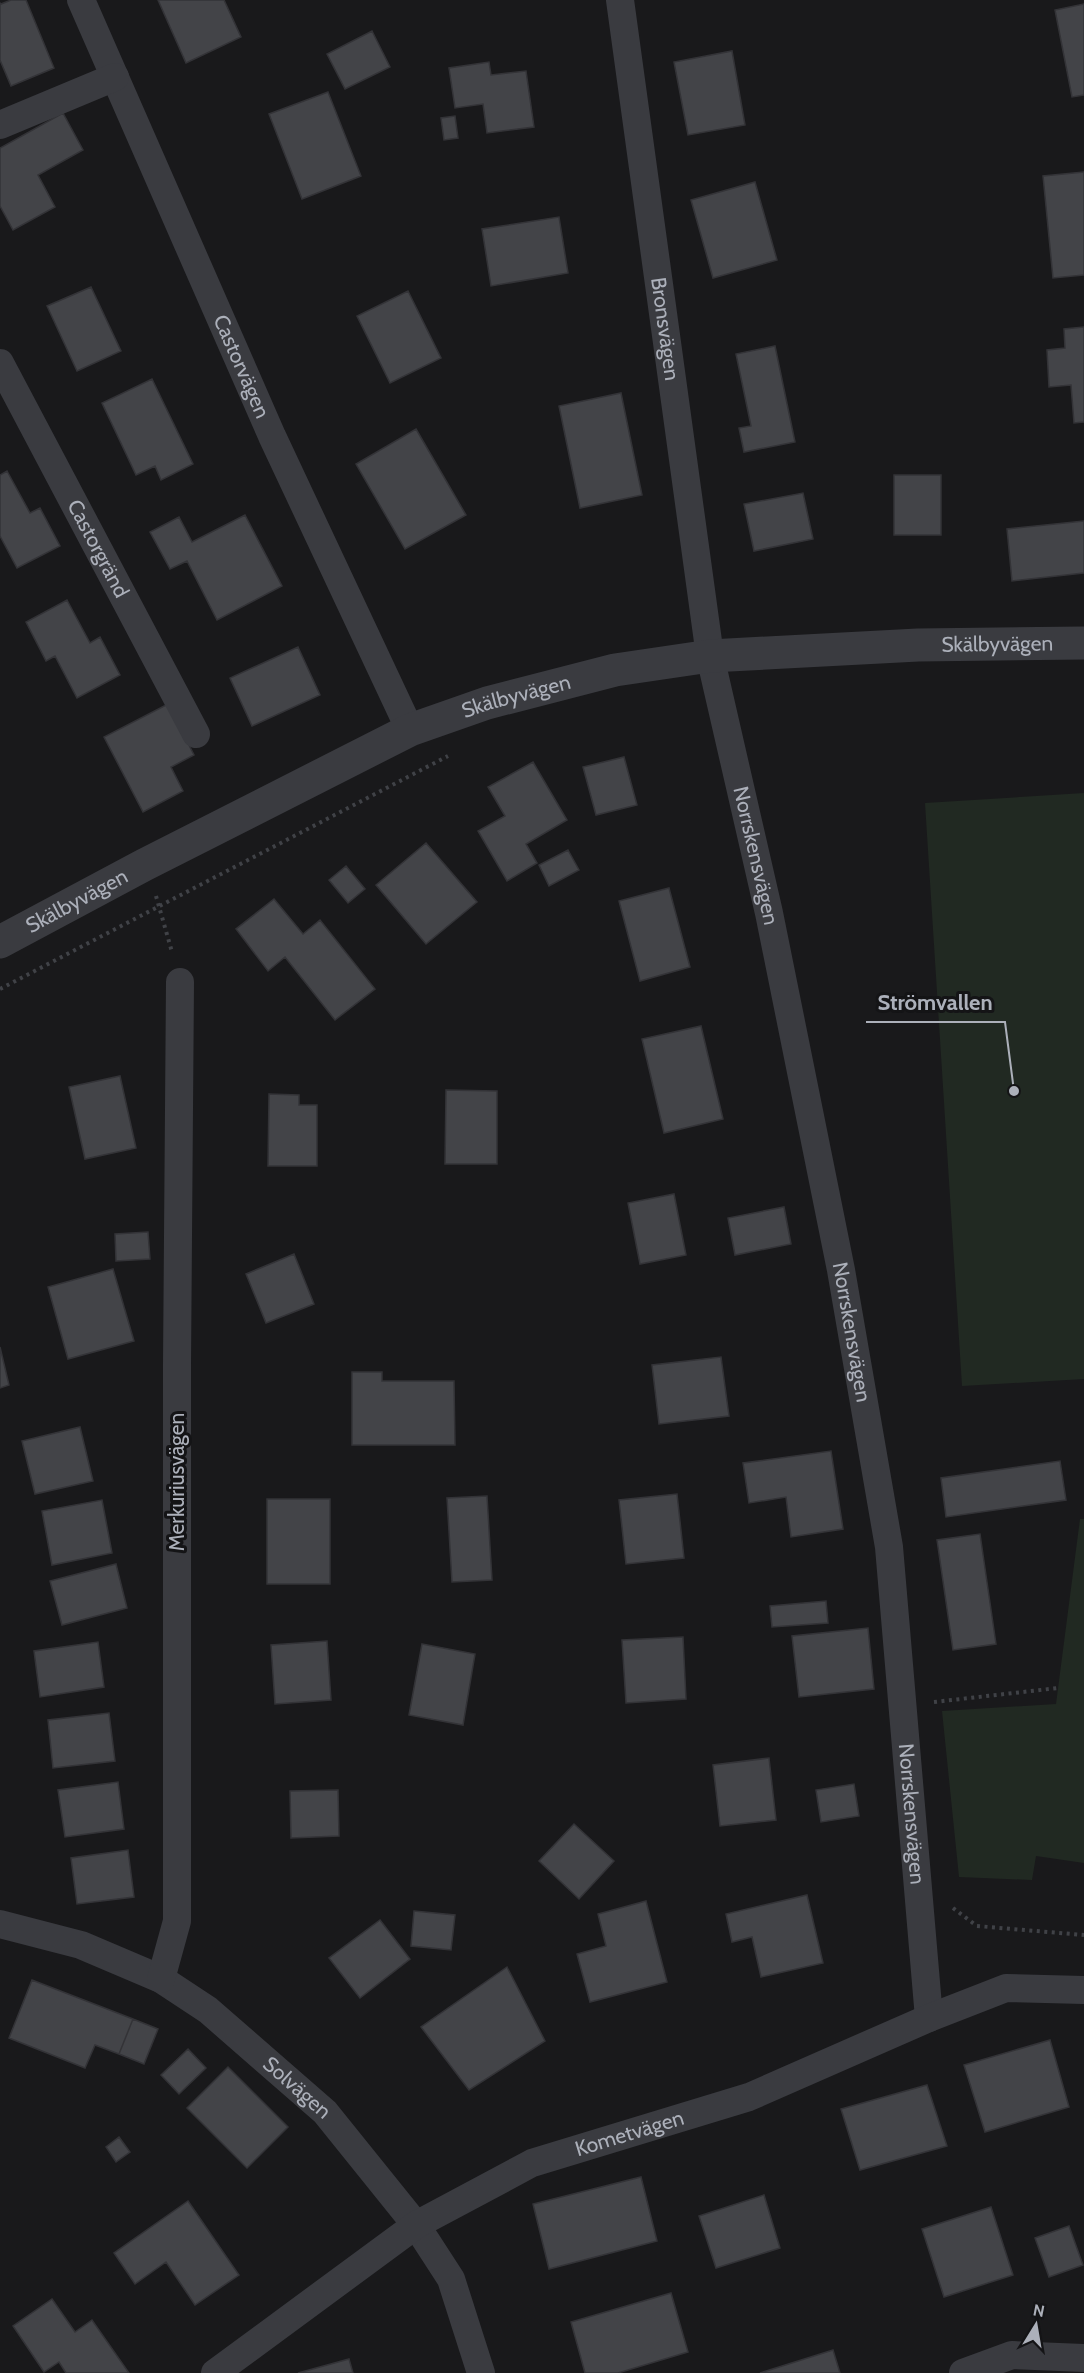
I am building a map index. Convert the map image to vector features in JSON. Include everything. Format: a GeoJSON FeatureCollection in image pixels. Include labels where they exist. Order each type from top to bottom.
{"type":"FeatureCollection","features":[{"type":"Feature","properties":{"kind":"street","name":"Castorvägen"},"geometry":{"type":"LineString","coordinates":[[81,0],[272,436],[410,730]]}},
{"type":"Feature","properties":{"kind":"street","name":"Bronsvägen"},"geometry":{"type":"LineString","coordinates":[[620,0],[710,656]]}},
{"type":"Feature","properties":{"kind":"street"},"geometry":{"type":"LineString","coordinates":[[0,125],[115,76]]}},
{"type":"Feature","properties":{"kind":"street","name":"Castorgränd"},"geometry":{"type":"LineString","coordinates":[[0,363],[196,734]]}},
{"type":"Feature","properties":{"kind":"street","name":"Skälbyvägen"},"geometry":{"type":"LineString","coordinates":[[0,942],[144,865],[410,730],[487,703],[615,670],[710,656],[918,645],[1084,643]]}},
{"type":"Feature","properties":{"kind":"street","name":"Norrskensvägen"},"geometry":{"type":"LineString","coordinates":[[710,656],[769,913],[841,1270],[889,1547],[929,2018]]}},
{"type":"Feature","properties":{"kind":"street","name":"Merkuriusvägen"},"geometry":{"type":"LineString","coordinates":[[161,1979],[177,1921],[180,982]]}},
{"type":"Feature","properties":{"kind":"street","name":"Solvägen"},"geometry":{"type":"LineString","coordinates":[[0,1924],[81,1945],[161,1979],[208,2010],[325,2112],[416,2225],[451,2279],[481,2373]]}},
{"type":"Feature","properties":{"kind":"street","name":"Kometvägen"},"geometry":{"type":"LineString","coordinates":[[214,2373],[416,2225],[532,2163],[749,2097],[929,2018],[1006,1988],[1084,1990]]}},
{"type":"Feature","properties":{"kind":"street"},"geometry":{"type":"LineString","coordinates":[[963,2373],[1012,2355],[1084,2358]]}},
{"type":"Feature","properties":{"kind":"path"},"geometry":{"type":"LineString","coordinates":[[0,990],[454,754]]}},
{"type":"Feature","properties":{"kind":"path"},"geometry":{"type":"LineString","coordinates":[[144,865],[160,907],[180,982]]}},
{"type":"Feature","properties":{"kind":"path"},"geometry":{"type":"LineString","coordinates":[[924,1703],[1058,1688]]}},
{"type":"Feature","properties":{"kind":"path"},"geometry":{"type":"LineString","coordinates":[[951,1908],[977,1926],[1084,1935]]}},
{"type":"Feature","properties":{"kind":"shaded area"},"geometry":{"type":"Polygon","coordinates":[[[1084,793],[1084,1379],[962,1386],[925,803],[1084,793]]]}},
{"type":"Feature","properties":{"kind":"shaded area"},"geometry":{"type":"Polygon","coordinates":[[[1080,1519],[1084,1519],[1084,1863],[1036,1856],[1032,1880],[959,1877],[942,1711],[1056,1704],[1080,1519]]]}},
{"type":"Feature","properties":{"kind":"building"},"geometry":{"type":"Polygon","coordinates":[[[26,0],[54,68],[11,86],[0,60],[0,3],[26,0]]]}},
{"type":"Feature","properties":{"kind":"building"},"geometry":{"type":"Polygon","coordinates":[[[158,0],[224,0],[241,37],[186,63],[158,0]]]}},
{"type":"Feature","properties":{"kind":"building"},"geometry":{"type":"Polygon","coordinates":[[[1084,4],[1084,95],[1072,97],[1055,10],[1084,4]]]}},
{"type":"Feature","properties":{"kind":"building"},"geometry":{"type":"Polygon","coordinates":[[[372,31],[390,67],[345,89],[327,54],[372,31]]]}},
{"type":"Feature","properties":{"kind":"building"},"geometry":{"type":"Polygon","coordinates":[[[732,51],[745,125],[688,135],[674,62],[732,51]]]}},
{"type":"Feature","properties":{"kind":"building"},"geometry":{"type":"Polygon","coordinates":[[[489,62],[491,75],[526,71],[534,127],[487,133],[483,104],[455,108],[449,68],[489,62]]]}},
{"type":"Feature","properties":{"kind":"building"},"geometry":{"type":"Polygon","coordinates":[[[328,92],[361,176],[302,199],[269,114],[328,92]]]}},
{"type":"Feature","properties":{"kind":"building"},"geometry":{"type":"Polygon","coordinates":[[[63,113],[83,150],[38,175],[55,207],[13,230],[0,206],[0,148],[63,113]]]}},
{"type":"Feature","properties":{"kind":"building"},"geometry":{"type":"Polygon","coordinates":[[[455,116],[458,138],[444,140],[441,118],[455,116]]]}},
{"type":"Feature","properties":{"kind":"building"},"geometry":{"type":"Polygon","coordinates":[[[1084,172],[1084,275],[1053,278],[1043,176],[1084,172]]]}},
{"type":"Feature","properties":{"kind":"building"},"geometry":{"type":"Polygon","coordinates":[[[755,182],[777,260],[713,278],[691,200],[755,182]]]}},
{"type":"Feature","properties":{"kind":"building"},"geometry":{"type":"Polygon","coordinates":[[[559,217],[568,273],[491,286],[482,229],[559,217]]]}},
{"type":"Feature","properties":{"kind":"building"},"geometry":{"type":"Polygon","coordinates":[[[91,287],[121,351],[77,371],[47,306],[91,287]]]}},
{"type":"Feature","properties":{"kind":"building"},"geometry":{"type":"Polygon","coordinates":[[[408,291],[441,358],[390,383],[357,316],[408,291]]]}},
{"type":"Feature","properties":{"kind":"building"},"geometry":{"type":"Polygon","coordinates":[[[1084,327],[1084,422],[1074,423],[1071,385],[1049,387],[1047,350],[1065,348],[1064,329],[1084,327]]]}},
{"type":"Feature","properties":{"kind":"building"},"geometry":{"type":"Polygon","coordinates":[[[775,346],[795,442],[744,452],[739,428],[751,426],[736,354],[775,346]]]}},
{"type":"Feature","properties":{"kind":"building"},"geometry":{"type":"Polygon","coordinates":[[[152,379],[193,464],[161,480],[155,466],[136,475],[102,403],[152,379]]]}},
{"type":"Feature","properties":{"kind":"building"},"geometry":{"type":"Polygon","coordinates":[[[621,393],[642,495],[580,508],[559,406],[621,393]]]}},
{"type":"Feature","properties":{"kind":"building"},"geometry":{"type":"Polygon","coordinates":[[[416,429],[466,515],[405,549],[356,464],[416,429]]]}},
{"type":"Feature","properties":{"kind":"building"},"geometry":{"type":"Polygon","coordinates":[[[7,471],[30,513],[40,508],[60,546],[17,568],[0,536],[0,475],[7,471]]]}},
{"type":"Feature","properties":{"kind":"building"},"geometry":{"type":"Polygon","coordinates":[[[894,475],[941,475],[941,535],[894,535],[894,475]]]}},
{"type":"Feature","properties":{"kind":"building"},"geometry":{"type":"Polygon","coordinates":[[[803,493],[813,539],[754,551],[744,504],[803,493]]]}},
{"type":"Feature","properties":{"kind":"building"},"geometry":{"type":"Polygon","coordinates":[[[245,515],[282,586],[217,620],[187,561],[170,569],[150,532],[179,517],[192,542],[245,515]]]}},
{"type":"Feature","properties":{"kind":"building"},"geometry":{"type":"Polygon","coordinates":[[[1084,521],[1084,573],[1012,581],[1007,529],[1084,521]]]}},
{"type":"Feature","properties":{"kind":"building"},"geometry":{"type":"Polygon","coordinates":[[[67,600],[90,643],[100,637],[120,675],[77,698],[55,656],[46,661],[26,622],[67,600]]]}},
{"type":"Feature","properties":{"kind":"building"},"geometry":{"type":"Polygon","coordinates":[[[298,647],[320,695],[252,726],[230,678],[298,647]]]}},
{"type":"Feature","properties":{"kind":"building"},"geometry":{"type":"Polygon","coordinates":[[[168,704],[194,755],[171,767],[183,791],[143,812],[104,737],[168,704]]]}},
{"type":"Feature","properties":{"kind":"building"},"geometry":{"type":"Polygon","coordinates":[[[624,757],[637,805],[596,815],[583,767],[624,757]]]}},
{"type":"Feature","properties":{"kind":"building"},"geometry":{"type":"Polygon","coordinates":[[[533,762],[567,820],[526,844],[537,863],[507,881],[478,831],[505,816],[488,787],[533,762]]]}},
{"type":"Feature","properties":{"kind":"building"},"geometry":{"type":"Polygon","coordinates":[[[426,843],[477,902],[426,944],[376,885],[426,843]]]}},
{"type":"Feature","properties":{"kind":"building"},"geometry":{"type":"Polygon","coordinates":[[[568,850],[579,870],[549,886],[539,865],[568,850]]]}},
{"type":"Feature","properties":{"kind":"building"},"geometry":{"type":"Polygon","coordinates":[[[346,866],[365,889],[348,903],[329,880],[346,866]]]}},
{"type":"Feature","properties":{"kind":"building"},"geometry":{"type":"Polygon","coordinates":[[[669,888],[690,967],[640,981],[619,901],[669,888]]]}},
{"type":"Feature","properties":{"kind":"building"},"geometry":{"type":"Polygon","coordinates":[[[274,899],[303,934],[320,920],[375,989],[335,1020],[285,957],[268,971],[236,929],[274,899]]]}},
{"type":"Feature","properties":{"kind":"building"},"geometry":{"type":"Polygon","coordinates":[[[701,1026],[723,1119],[664,1133],[642,1039],[701,1026]]]}},
{"type":"Feature","properties":{"kind":"building"},"geometry":{"type":"Polygon","coordinates":[[[120,1076],[136,1148],[85,1159],[69,1087],[120,1076]]]}},
{"type":"Feature","properties":{"kind":"building"},"geometry":{"type":"Polygon","coordinates":[[[446,1090],[497,1091],[497,1164],[445,1164],[446,1090]]]}},
{"type":"Feature","properties":{"kind":"building"},"geometry":{"type":"Polygon","coordinates":[[[269,1094],[299,1095],[299,1105],[317,1105],[317,1166],[268,1166],[269,1094]]]}},
{"type":"Feature","properties":{"kind":"building"},"geometry":{"type":"Polygon","coordinates":[[[674,1194],[686,1255],[640,1264],[628,1203],[674,1194]]]}},
{"type":"Feature","properties":{"kind":"building"},"geometry":{"type":"Polygon","coordinates":[[[784,1207],[791,1244],[735,1255],[728,1218],[784,1207]]]}},
{"type":"Feature","properties":{"kind":"building"},"geometry":{"type":"Polygon","coordinates":[[[148,1232],[150,1259],[116,1261],[115,1234],[148,1232]]]}},
{"type":"Feature","properties":{"kind":"building"},"geometry":{"type":"Polygon","coordinates":[[[294,1254],[314,1304],[266,1323],[246,1274],[294,1254]]]}},
{"type":"Feature","properties":{"kind":"building"},"geometry":{"type":"Polygon","coordinates":[[[113,1269],[134,1341],[68,1359],[48,1287],[113,1269]]]}},
{"type":"Feature","properties":{"kind":"building"},"geometry":{"type":"Polygon","coordinates":[[[0,1347],[9,1385],[0,1388],[0,1347]]]}},
{"type":"Feature","properties":{"kind":"building"},"geometry":{"type":"Polygon","coordinates":[[[721,1357],[729,1416],[659,1424],[652,1365],[721,1357]]]}},
{"type":"Feature","properties":{"kind":"building"},"geometry":{"type":"Polygon","coordinates":[[[352,1372],[382,1372],[382,1381],[454,1381],[455,1445],[352,1445],[352,1372]]]}},
{"type":"Feature","properties":{"kind":"building"},"geometry":{"type":"Polygon","coordinates":[[[80,1427],[93,1481],[35,1494],[22,1441],[80,1427]]]}},
{"type":"Feature","properties":{"kind":"building"},"geometry":{"type":"Polygon","coordinates":[[[831,1451],[843,1529],[791,1537],[786,1497],[749,1503],[743,1463],[831,1451]]]}},
{"type":"Feature","properties":{"kind":"building"},"geometry":{"type":"Polygon","coordinates":[[[1060,1461],[1066,1500],[946,1517],[941,1478],[1060,1461]]]}},
{"type":"Feature","properties":{"kind":"building"},"geometry":{"type":"Polygon","coordinates":[[[677,1494],[684,1558],[626,1564],[619,1500],[677,1494]]]}},
{"type":"Feature","properties":{"kind":"building"},"geometry":{"type":"Polygon","coordinates":[[[487,1496],[492,1580],[452,1582],[447,1498],[487,1496]]]}},
{"type":"Feature","properties":{"kind":"building"},"geometry":{"type":"Polygon","coordinates":[[[267,1499],[330,1499],[330,1584],[267,1584],[267,1499]]]}},
{"type":"Feature","properties":{"kind":"building"},"geometry":{"type":"Polygon","coordinates":[[[102,1500],[112,1553],[52,1565],[42,1511],[102,1500]]]}},
{"type":"Feature","properties":{"kind":"building"},"geometry":{"type":"Polygon","coordinates":[[[980,1534],[996,1644],[953,1650],[937,1540],[980,1534]]]}},
{"type":"Feature","properties":{"kind":"building"},"geometry":{"type":"Polygon","coordinates":[[[116,1564],[127,1608],[62,1625],[50,1581],[116,1564]]]}},
{"type":"Feature","properties":{"kind":"building"},"geometry":{"type":"Polygon","coordinates":[[[826,1601],[828,1623],[772,1627],[770,1606],[826,1601]]]}},
{"type":"Feature","properties":{"kind":"building"},"geometry":{"type":"Polygon","coordinates":[[[868,1628],[874,1689],[799,1697],[792,1636],[868,1628]]]}},
{"type":"Feature","properties":{"kind":"building"},"geometry":{"type":"Polygon","coordinates":[[[683,1637],[686,1699],[626,1703],[622,1640],[683,1637]]]}},
{"type":"Feature","properties":{"kind":"building"},"geometry":{"type":"Polygon","coordinates":[[[327,1641],[331,1700],[275,1704],[271,1645],[327,1641]]]}},
{"type":"Feature","properties":{"kind":"building"},"geometry":{"type":"Polygon","coordinates":[[[98,1642],[104,1687],[40,1697],[34,1651],[98,1642]]]}},
{"type":"Feature","properties":{"kind":"building"},"geometry":{"type":"Polygon","coordinates":[[[422,1644],[475,1654],[463,1725],[409,1715],[422,1644]]]}},
{"type":"Feature","properties":{"kind":"building"},"geometry":{"type":"Polygon","coordinates":[[[109,1713],[115,1761],[53,1768],[48,1720],[109,1713]]]}},
{"type":"Feature","properties":{"kind":"building"},"geometry":{"type":"Polygon","coordinates":[[[769,1758],[776,1820],[720,1826],[713,1765],[769,1758]]]}},
{"type":"Feature","properties":{"kind":"building"},"geometry":{"type":"Polygon","coordinates":[[[118,1782],[124,1829],[65,1837],[58,1790],[118,1782]]]}},
{"type":"Feature","properties":{"kind":"building"},"geometry":{"type":"Polygon","coordinates":[[[854,1784],[859,1816],[821,1822],[816,1790],[854,1784]]]}},
{"type":"Feature","properties":{"kind":"building"},"geometry":{"type":"Polygon","coordinates":[[[338,1790],[339,1836],[291,1838],[290,1791],[338,1790]]]}},
{"type":"Feature","properties":{"kind":"building"},"geometry":{"type":"Polygon","coordinates":[[[574,1824],[614,1861],[579,1899],[539,1861],[574,1824]]]}},
{"type":"Feature","properties":{"kind":"building"},"geometry":{"type":"Polygon","coordinates":[[[128,1850],[134,1897],[77,1904],[71,1858],[128,1850]]]}},
{"type":"Feature","properties":{"kind":"building"},"geometry":{"type":"Polygon","coordinates":[[[807,1895],[823,1963],[761,1977],[752,1937],[732,1942],[726,1914],[807,1895]]]}},
{"type":"Feature","properties":{"kind":"building"},"geometry":{"type":"Polygon","coordinates":[[[646,1901],[667,1982],[590,2002],[577,1954],[606,1946],[598,1914],[646,1901]]]}},
{"type":"Feature","properties":{"kind":"building"},"geometry":{"type":"Polygon","coordinates":[[[414,1911],[455,1915],[451,1950],[411,1946],[414,1911]]]}},
{"type":"Feature","properties":{"kind":"building"},"geometry":{"type":"Polygon","coordinates":[[[380,1920],[410,1959],[360,1998],[329,1958],[380,1920]]]}},
{"type":"Feature","properties":{"kind":"building"},"geometry":{"type":"Polygon","coordinates":[[[507,1967],[545,2041],[469,2090],[421,2027],[507,1967]]]}},
{"type":"Feature","properties":{"kind":"building"},"geometry":{"type":"Polygon","coordinates":[[[32,1980],[133,2019],[119,2054],[95,2045],[85,2068],[9,2038],[32,1980]]]}},
{"type":"Feature","properties":{"kind":"building"},"geometry":{"type":"Polygon","coordinates":[[[133,2019],[158,2029],[144,2064],[119,2054],[133,2019]]]}},
{"type":"Feature","properties":{"kind":"building"},"geometry":{"type":"Polygon","coordinates":[[[1050,2040],[1069,2107],[985,2132],[964,2065],[1050,2040]]]}},
{"type":"Feature","properties":{"kind":"building"},"geometry":{"type":"Polygon","coordinates":[[[188,2049],[206,2068],[179,2094],[161,2075],[188,2049]]]}},
{"type":"Feature","properties":{"kind":"building"},"geometry":{"type":"Polygon","coordinates":[[[228,2067],[288,2127],[247,2168],[187,2108],[228,2067]]]}},
{"type":"Feature","properties":{"kind":"building"},"geometry":{"type":"Polygon","coordinates":[[[927,2085],[947,2146],[860,2170],[841,2109],[927,2085]]]}},
{"type":"Feature","properties":{"kind":"building"},"geometry":{"type":"Polygon","coordinates":[[[119,2137],[130,2152],[116,2162],[106,2147],[119,2137]]]}},
{"type":"Feature","properties":{"kind":"building"},"geometry":{"type":"Polygon","coordinates":[[[641,2177],[657,2241],[549,2269],[533,2204],[641,2177]]]}},
{"type":"Feature","properties":{"kind":"building"},"geometry":{"type":"Polygon","coordinates":[[[764,2195],[780,2248],[716,2268],[699,2216],[764,2195]]]}},
{"type":"Feature","properties":{"kind":"building"},"geometry":{"type":"Polygon","coordinates":[[[188,2201],[239,2275],[195,2305],[166,2262],[135,2284],[114,2253],[188,2201]]]}},
{"type":"Feature","properties":{"kind":"building"},"geometry":{"type":"Polygon","coordinates":[[[991,2207],[1013,2275],[944,2297],[922,2229],[991,2207]]]}},
{"type":"Feature","properties":{"kind":"building"},"geometry":{"type":"Polygon","coordinates":[[[1069,2226],[1083,2265],[1049,2277],[1035,2238],[1069,2226]]]}},
{"type":"Feature","properties":{"kind":"building"},"geometry":{"type":"Polygon","coordinates":[[[671,2293],[688,2352],[618,2373],[585,2373],[571,2322],[671,2293]]]}},
{"type":"Feature","properties":{"kind":"building"},"geometry":{"type":"Polygon","coordinates":[[[52,2299],[75,2332],[92,2320],[129,2373],[66,2373],[59,2362],[44,2372],[13,2326],[52,2299]]]}},
{"type":"Feature","properties":{"kind":"building"},"geometry":{"type":"Polygon","coordinates":[[[833,2350],[840,2373],[760,2373],[833,2350]]]}},
{"type":"Feature","properties":{"kind":"building"},"geometry":{"type":"Polygon","coordinates":[[[349,2359],[353,2373],[298,2373],[349,2359]]]}},
{"type":"Feature","properties":{"kind":"place","name":"Strömvallen"},"geometry":{"type":"Point","coordinates":[1014,1091]}}]}
